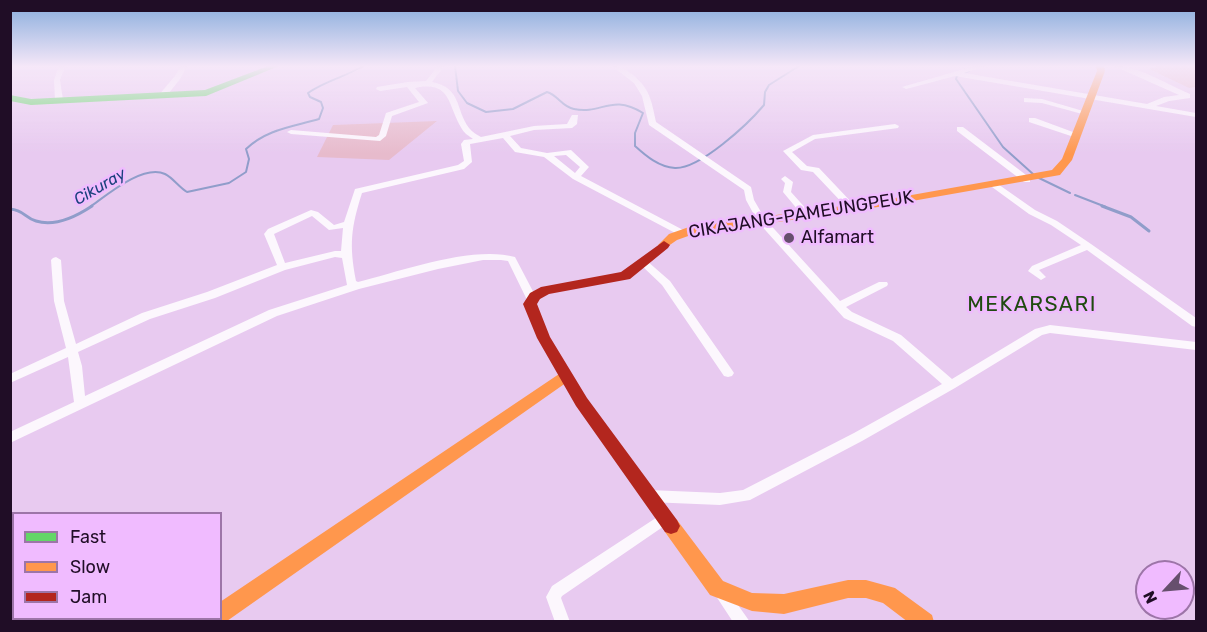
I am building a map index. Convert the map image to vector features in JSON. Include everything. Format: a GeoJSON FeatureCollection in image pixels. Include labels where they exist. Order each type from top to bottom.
{"type":"FeatureCollection","features":[{"type":"Feature","properties":{"kind":"main road"},"geometry":{"type":"LineString","coordinates":[[10,98],[18,101],[169,95]]}},
{"type":"Feature","properties":{"kind":"main road","name":"CIKAJANG-PAMEUNGPEUK"},"geometry":{"type":"LineString","coordinates":[[532,299],[540,292],[557,287],[625,276],[671,239],[682,233],[995,185],[1034,178],[1061,170],[1092,96]]}},
{"type":"Feature","properties":{"kind":"main road"},"geometry":{"type":"LineString","coordinates":[[532,299],[530,304],[534,320],[565,376],[601,431],[717,588],[752,602],[784,604],[848,589],[866,589],[888,596],[925,621]]}},
{"type":"Feature","properties":{"kind":"main road"},"geometry":{"type":"LineString","coordinates":[[222,613],[565,376]]}},
{"type":"Feature","properties":{"kind":"street"},"geometry":{"type":"LineString","coordinates":[[59,95],[59,100]]}},
{"type":"Feature","properties":{"kind":"street"},"geometry":{"type":"LineString","coordinates":[[291,132],[377,139],[382,136],[389,115],[424,103],[417,95]]}},
{"type":"Feature","properties":{"kind":"street"},"geometry":{"type":"LineString","coordinates":[[451,95],[466,130],[478,139]]}},
{"type":"Feature","properties":{"kind":"street"},"geometry":{"type":"LineString","coordinates":[[646,95],[652,123],[748,189],[750,200],[761,220],[848,315],[897,338],[951,385]]}},
{"type":"Feature","properties":{"kind":"street"},"geometry":{"type":"LineString","coordinates":[[1089,95],[1123,105],[1150,106],[1197,115]]}},
{"type":"Feature","properties":{"kind":"street"},"geometry":{"type":"LineString","coordinates":[[1150,106],[1167,99],[1186,95]]}},
{"type":"Feature","properties":{"kind":"street"},"geometry":{"type":"LineString","coordinates":[[1027,100],[1042,101],[1086,113]]}},
{"type":"Feature","properties":{"kind":"street"},"geometry":{"type":"LineString","coordinates":[[357,286],[351,283],[346,255],[348,224],[358,191],[461,167],[468,162],[465,144],[478,139],[534,128],[569,126],[573,124],[575,117]]}},
{"type":"Feature","properties":{"kind":"street"},"geometry":{"type":"LineString","coordinates":[[1032,120],[1077,135]]}},
{"type":"Feature","properties":{"kind":"street"},"geometry":{"type":"LineString","coordinates":[[852,207],[816,170],[804,168],[787,151],[813,137],[895,126]]}},
{"type":"Feature","properties":{"kind":"street"},"geometry":{"type":"LineString","coordinates":[[960,129],[1034,178]]}},
{"type":"Feature","properties":{"kind":"street"},"geometry":{"type":"LineString","coordinates":[[505,135],[518,150],[547,155],[568,152],[585,167],[576,177]]}},
{"type":"Feature","properties":{"kind":"street"},"geometry":{"type":"LineString","coordinates":[[547,155],[576,177],[682,233]]}},
{"type":"Feature","properties":{"kind":"street"},"geometry":{"type":"LineString","coordinates":[[785,179],[789,182],[787,192],[806,214]]}},
{"type":"Feature","properties":{"kind":"street"},"geometry":{"type":"LineString","coordinates":[[995,185],[1032,212],[1054,223],[1088,246],[1197,323]]}},
{"type":"Feature","properties":{"kind":"street"},"geometry":{"type":"LineString","coordinates":[[282,267],[269,234],[271,231],[310,213],[315,214],[332,228],[348,224]]}},
{"type":"Feature","properties":{"kind":"street"},"geometry":{"type":"LineString","coordinates":[[1041,277],[1033,271],[1035,268],[1088,246]]}},
{"type":"Feature","properties":{"kind":"street"},"geometry":{"type":"LineString","coordinates":[[10,379],[146,316],[282,267],[335,254],[346,255]]}},
{"type":"Feature","properties":{"kind":"street"},"geometry":{"type":"LineString","coordinates":[[10,438],[273,313],[357,286],[466,260],[503,255],[512,259],[532,299]]}},
{"type":"Feature","properties":{"kind":"street"},"geometry":{"type":"LineString","coordinates":[[56,261],[59,301],[77,371],[80,404]]}},
{"type":"Feature","properties":{"kind":"street"},"geometry":{"type":"LineString","coordinates":[[644,263],[666,283],[728,373]]}},
{"type":"Feature","properties":{"kind":"street"},"geometry":{"type":"LineString","coordinates":[[839,306],[883,284]]}},
{"type":"Feature","properties":{"kind":"street"},"geometry":{"type":"LineString","coordinates":[[649,496],[720,499],[745,496],[802,468],[951,385],[1039,332],[1050,329],[1197,346]]}},
{"type":"Feature","properties":{"kind":"street"},"geometry":{"type":"LineString","coordinates":[[563,621],[552,597],[557,591],[665,518]]}},
{"type":"Feature","properties":{"kind":"street"},"geometry":{"type":"LineString","coordinates":[[717,588],[743,621]]}},
{"type":"Feature","properties":{"kind":"shaded area"},"geometry":{"type":"Polygon","coordinates":[[[437,121],[389,160],[317,157],[333,125],[437,121]]]}},
{"type":"Feature","properties":{"kind":"waterway","name":"Cikuray"},"geometry":{"type":"LineString","coordinates":[[90,207],[126,182],[146,173],[165,174],[187,192],[229,183],[246,172],[249,159],[246,149],[254,142],[280,130],[319,119],[323,108],[321,102],[309,95]]}},
{"type":"Feature","properties":{"kind":"waterway","name":"Cikuray"},"geometry":{"type":"LineString","coordinates":[[461,95],[467,103],[486,112],[513,109],[540,95]]}},
{"type":"Feature","properties":{"kind":"waterway","name":"Cikuray"},"geometry":{"type":"LineString","coordinates":[[553,95],[566,106],[574,109],[584,110],[623,105],[643,113],[635,133],[635,146],[658,163],[675,168],[697,161],[723,144],[764,105],[765,95]]}},
{"type":"Feature","properties":{"kind":"waterway"},"geometry":{"type":"LineString","coordinates":[[967,95],[1003,147],[1033,174]]}},
{"type":"Feature","properties":{"kind":"waterway"},"geometry":{"type":"LineString","coordinates":[[1039,178],[1070,193]]}},
{"type":"Feature","properties":{"kind":"waterway"},"geometry":{"type":"LineString","coordinates":[[1075,195],[1106,207]]}},
{"type":"Feature","properties":{"kind":"waterway","name":"Cikuray"},"geometry":{"type":"LineString","coordinates":[[10,209],[36,221],[51,223],[73,217],[92,206]]}},
{"type":"Feature","properties":{"kind":"waterway"},"geometry":{"type":"LineString","coordinates":[[1102,206],[1131,217],[1149,231]]}},
{"type":"Feature","properties":{"kind":"traffic: fast"},"geometry":{"type":"LineString","coordinates":[[10,98],[31,102],[158,95]]}},
{"type":"Feature","properties":{"kind":"traffic: slow"},"geometry":{"type":"LineString","coordinates":[[664,245],[673,237],[689,231],[878,204],[1056,173],[1067,160],[1092,95]]}},
{"type":"Feature","properties":{"kind":"traffic: slow"},"geometry":{"type":"LineString","coordinates":[[222,613],[565,376]]}},
{"type":"Feature","properties":{"kind":"traffic: slow"},"geometry":{"type":"LineString","coordinates":[[671,526],[717,588],[752,602],[784,604],[848,589],[866,589],[888,595],[925,622]]}},
{"type":"Feature","properties":{"kind":"traffic: jam"},"geometry":{"type":"LineString","coordinates":[[664,245],[625,276],[546,290],[535,296],[530,304],[544,338],[581,402],[671,526]]}},
{"type":"Feature","properties":{"kind":"place","name":"Alfamart"},"geometry":{"type":"Point","coordinates":[789,238]}},
{"type":"Feature","properties":{"kind":"district","name":"MEKARSARI"},"geometry":{"type":"Point","coordinates":[1032,305]}}]}
